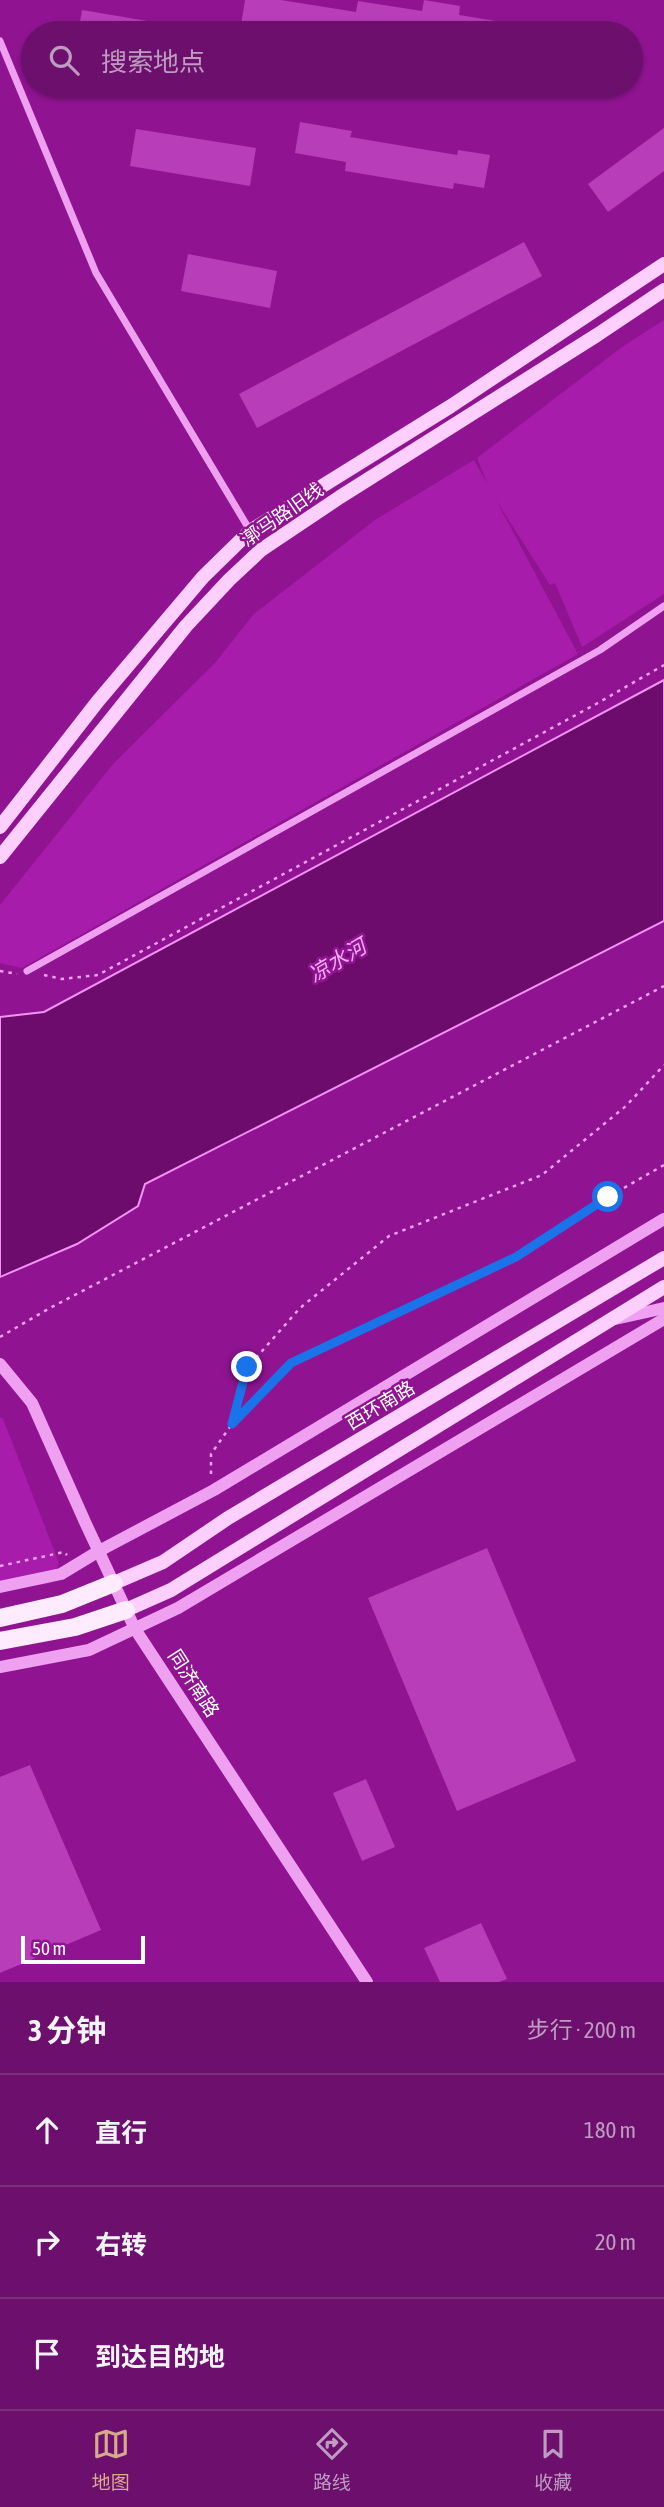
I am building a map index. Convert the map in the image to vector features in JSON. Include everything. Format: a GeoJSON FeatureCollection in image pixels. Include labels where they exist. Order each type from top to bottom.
{"type":"FeatureCollection","features":[{"type":"Feature","properties":{"kind":"main road","name":"漷马路旧线"},"geometry":{"type":"LineString","coordinates":[[0,827],[98,701],[203,577],[250,531],[451,406],[664,264]]}},
{"type":"Feature","properties":{"kind":"main road","name":"漷马路旧线"},"geometry":{"type":"LineString","coordinates":[[0,858],[186,626],[261,550],[664,290]]}},
{"type":"Feature","properties":{"kind":"main road","name":"西环南路"},"geometry":{"type":"LineString","coordinates":[[114,1583],[163,1562],[228,1518],[664,1258]]}},
{"type":"Feature","properties":{"kind":"main road"},"geometry":{"type":"LineString","coordinates":[[0,1641],[75,1627],[126,1610],[172,1590],[664,1287]]}},
{"type":"Feature","properties":{"kind":"main road"},"geometry":{"type":"LineString","coordinates":[[0,1618],[62,1604],[114,1583]]}},
{"type":"Feature","properties":{"kind":"street"},"geometry":{"type":"LineString","coordinates":[[0,41],[21,92]]}},
{"type":"Feature","properties":{"kind":"street"},"geometry":{"type":"LineString","coordinates":[[24,98],[96,273],[261,550]]}},
{"type":"Feature","properties":{"kind":"street"},"geometry":{"type":"LineString","coordinates":[[27,971],[600,650],[664,606]]}},
{"type":"Feature","properties":{"kind":"street"},"geometry":{"type":"LineString","coordinates":[[0,1587],[61,1574],[214,1490],[664,1219]]}},
{"type":"Feature","properties":{"kind":"street"},"geometry":{"type":"LineString","coordinates":[[612,1319],[664,1308]]}},
{"type":"Feature","properties":{"kind":"street"},"geometry":{"type":"LineString","coordinates":[[0,1667],[89,1650],[178,1608],[664,1319]]}},
{"type":"Feature","properties":{"kind":"street","name":"同济南路"},"geometry":{"type":"LineString","coordinates":[[0,1364],[32,1402],[135,1629],[367,1982]]}},
{"type":"Feature","properties":{"kind":"street"},"geometry":{"type":"LineString","coordinates":[[0,1382],[20,1388]]}},
{"type":"Feature","properties":{"kind":"path"},"geometry":{"type":"LineString","coordinates":[[0,971],[16,975],[27,971],[62,979],[98,975],[664,665]]}},
{"type":"Feature","properties":{"kind":"path"},"geometry":{"type":"LineString","coordinates":[[0,1337],[63,1301],[664,986]]}},
{"type":"Feature","properties":{"kind":"path"},"geometry":{"type":"LineString","coordinates":[[232,1424],[247,1367],[300,1308],[389,1236],[542,1175],[626,1106],[664,1065]]}},
{"type":"Feature","properties":{"kind":"path"},"geometry":{"type":"LineString","coordinates":[[214,1490],[211,1483],[211,1454],[232,1424],[291,1363],[516,1257],[664,1164]]}},
{"type":"Feature","properties":{"kind":"path"},"geometry":{"type":"LineString","coordinates":[[0,1566],[64,1552],[76,1565]]}},
{"type":"Feature","properties":{"kind":"shaded area"},"geometry":{"type":"Polygon","coordinates":[[[664,320],[664,594],[582,647],[555,583],[550,585],[496,500],[578,654],[22,968],[0,963],[0,905],[114,763],[215,663],[254,614],[375,520],[474,460],[488,485],[477,458],[622,347],[664,320]]]}},
{"type":"Feature","properties":{"kind":"shaded area"},"geometry":{"type":"Polygon","coordinates":[[[0,1417],[59,1563],[51,1583],[0,1592],[0,1417]]]}},
{"type":"Feature","properties":{"kind":"water","name":"凉水河"},"geometry":{"type":"Polygon","coordinates":[[[664,680],[664,921],[145,1184],[138,1206],[77,1244],[0,1277],[0,1017],[44,1012],[664,680]]]}},
{"type":"Feature","properties":{"kind":"building"},"geometry":{"type":"Polygon","coordinates":[[[245,0],[281,0],[356,12],[358,1],[422,11],[424,0],[460,6],[459,15],[496,21],[242,21],[245,0]]]}},
{"type":"Feature","properties":{"kind":"building"},"geometry":{"type":"Polygon","coordinates":[[[82,10],[147,21],[80,21],[82,10]]]}},
{"type":"Feature","properties":{"kind":"building"},"geometry":{"type":"Polygon","coordinates":[[[300,122],[352,131],[350,137],[457,155],[458,150],[490,155],[484,188],[454,183],[453,189],[345,171],[346,162],[295,153],[300,122]]]}},
{"type":"Feature","properties":{"kind":"building"},"geometry":{"type":"Polygon","coordinates":[[[664,128],[664,171],[608,212],[588,184],[664,128]]]}},
{"type":"Feature","properties":{"kind":"building"},"geometry":{"type":"Polygon","coordinates":[[[136,129],[256,148],[250,186],[130,166],[136,129]]]}},
{"type":"Feature","properties":{"kind":"building"},"geometry":{"type":"Polygon","coordinates":[[[524,242],[542,276],[257,428],[239,394],[524,242]]]}},
{"type":"Feature","properties":{"kind":"building"},"geometry":{"type":"Polygon","coordinates":[[[188,254],[277,271],[270,308],[181,291],[188,254]]]}},
{"type":"Feature","properties":{"kind":"building"},"geometry":{"type":"Polygon","coordinates":[[[487,1548],[576,1761],[457,1811],[368,1598],[487,1548]]]}},
{"type":"Feature","properties":{"kind":"building"},"geometry":{"type":"Polygon","coordinates":[[[30,1765],[101,1930],[0,1973],[0,1777],[30,1765]]]}},
{"type":"Feature","properties":{"kind":"building"},"geometry":{"type":"Polygon","coordinates":[[[366,1779],[395,1847],[362,1861],[333,1793],[366,1779]]]}},
{"type":"Feature","properties":{"kind":"building"},"geometry":{"type":"Polygon","coordinates":[[[481,1923],[507,1979],[499,1982],[440,1982],[424,1948],[481,1923]]]}},
{"type":"Feature","properties":{"kind":"route"},"geometry":{"type":"LineString","coordinates":[[247,1367],[232,1424],[291,1363],[516,1257],[608,1197]]}}]}
